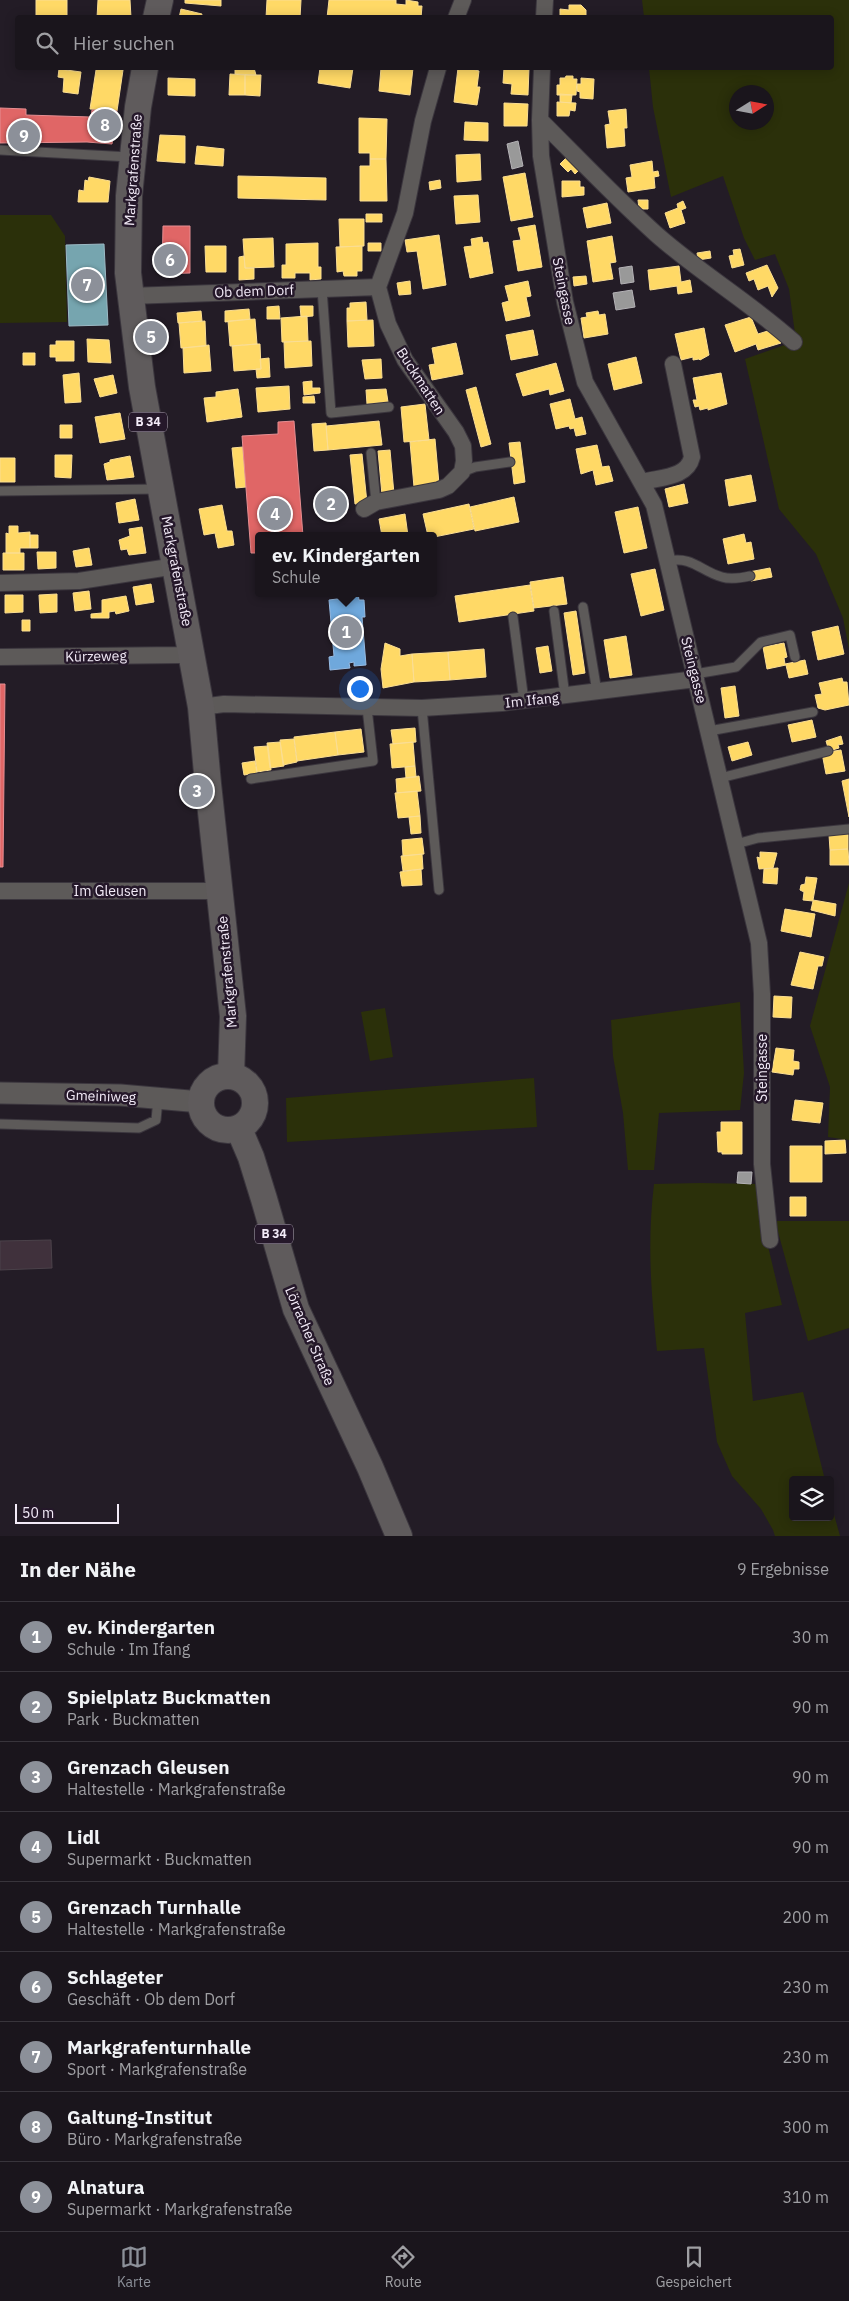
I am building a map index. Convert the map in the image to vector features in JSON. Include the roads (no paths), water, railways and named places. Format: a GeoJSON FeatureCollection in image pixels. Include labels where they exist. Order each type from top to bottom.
{"type":"FeatureCollection","features":[{"type":"Feature","properties":{"kind":"main road"},"geometry":{"type":"LineString","coordinates":[[157,15],[160,0]]}},
{"type":"Feature","properties":{"kind":"main road","name":"Markgrafenstraße"},"geometry":{"type":"LineString","coordinates":[[145,70],[138,107],[128,226],[130,296],[142,387],[201,707],[233,1016],[231,1076]]}},
{"type":"Feature","properties":{"kind":"main road"},"geometry":{"type":"LineString","coordinates":[[231,1076],[246,1082],[251,1088],[256,1103],[251,1118],[239,1129],[225,1130],[213,1126],[204,1115],[201,1102],[207,1086],[214,1080],[231,1076]]}},
{"type":"Feature","properties":{"kind":"main road","name":"Lörracher Straße"},"geometry":{"type":"LineString","coordinates":[[239,1129],[251,1157],[296,1309],[400,1536]]}},
{"type":"Feature","properties":{"kind":"street"},"geometry":{"type":"LineString","coordinates":[[457,15],[463,0]]}},
{"type":"Feature","properties":{"kind":"street"},"geometry":{"type":"LineString","coordinates":[[544,15],[545,0]]}},
{"type":"Feature","properties":{"kind":"street"},"geometry":{"type":"LineString","coordinates":[[378,287],[405,212],[423,121],[437,70]]}},
{"type":"Feature","properties":{"kind":"street","name":"Steingasse"},"geometry":{"type":"LineString","coordinates":[[542,70],[541,156],[565,302],[585,382],[612,433],[643,482],[654,505],[759,943],[762,994],[762,1164],[770,1240]]}},
{"type":"Feature","properties":{"kind":"street"},"geometry":{"type":"LineString","coordinates":[[540,120],[656,234],[699,270],[771,321],[794,342]]}},
{"type":"Feature","properties":{"kind":"street","name":"Ob dem Dorf"},"geometry":{"type":"LineString","coordinates":[[130,296],[378,287]]}},
{"type":"Feature","properties":{"kind":"street","name":"Buckmatten"},"geometry":{"type":"LineString","coordinates":[[378,287],[388,324],[405,360],[456,432],[462,446],[464,461],[462,472]]}},
{"type":"Feature","properties":{"kind":"street"},"geometry":{"type":"LineString","coordinates":[[643,482],[683,472],[690,467],[692,457],[673,364]]}},
{"type":"Feature","properties":{"kind":"street"},"geometry":{"type":"LineString","coordinates":[[370,506],[439,490],[448,486],[462,472]]}},
{"type":"Feature","properties":{"kind":"street"},"geometry":{"type":"LineString","coordinates":[[0,583],[79,581],[176,566]]}},
{"type":"Feature","properties":{"kind":"street","name":"Kürzeweg"},"geometry":{"type":"LineString","coordinates":[[0,657],[180,655],[192,653]]}},
{"type":"Feature","properties":{"kind":"street","name":"Im Ifang"},"geometry":{"type":"LineString","coordinates":[[201,707],[224,704],[422,708],[524,701],[696,677]]}},
{"type":"Feature","properties":{"kind":"street","name":"Im Gleusen"},"geometry":{"type":"LineString","coordinates":[[0,891],[220,891]]}},
{"type":"Feature","properties":{"kind":"street","name":"Gmeiniweg"},"geometry":{"type":"LineString","coordinates":[[0,1093],[120,1095],[201,1102]]}},
{"type":"Feature","properties":{"kind":"lane"},"geometry":{"type":"LineString","coordinates":[[0,150],[133,157]]}},
{"type":"Feature","properties":{"kind":"lane"},"geometry":{"type":"LineString","coordinates":[[322,289],[331,413],[389,407]]}},
{"type":"Feature","properties":{"kind":"lane"},"geometry":{"type":"LineString","coordinates":[[370,453],[370,506]]}},
{"type":"Feature","properties":{"kind":"lane"},"geometry":{"type":"LineString","coordinates":[[462,472],[475,467],[510,462]]}},
{"type":"Feature","properties":{"kind":"lane"},"geometry":{"type":"LineString","coordinates":[[0,491],[162,489]]}},
{"type":"Feature","properties":{"kind":"lane"},"geometry":{"type":"LineString","coordinates":[[668,561],[687,560],[720,577],[750,576]]}},
{"type":"Feature","properties":{"kind":"lane"},"geometry":{"type":"LineString","coordinates":[[583,607],[597,692]]}},
{"type":"Feature","properties":{"kind":"lane"},"geometry":{"type":"LineString","coordinates":[[554,611],[565,696]]}},
{"type":"Feature","properties":{"kind":"lane"},"geometry":{"type":"LineString","coordinates":[[513,617],[524,701]]}},
{"type":"Feature","properties":{"kind":"lane"},"geometry":{"type":"LineString","coordinates":[[696,677],[736,666],[761,642],[790,635],[795,657]]}},
{"type":"Feature","properties":{"kind":"lane"},"geometry":{"type":"LineString","coordinates":[[251,779],[373,761],[367,708]]}},
{"type":"Feature","properties":{"kind":"lane"},"geometry":{"type":"LineString","coordinates":[[422,708],[439,890]]}},
{"type":"Feature","properties":{"kind":"lane"},"geometry":{"type":"LineString","coordinates":[[709,731],[813,712]]}},
{"type":"Feature","properties":{"kind":"lane"},"geometry":{"type":"LineString","coordinates":[[720,778],[828,751]]}},
{"type":"Feature","properties":{"kind":"lane"},"geometry":{"type":"LineString","coordinates":[[736,844],[758,838],[849,829]]}},
{"type":"Feature","properties":{"kind":"lane"},"geometry":{"type":"LineString","coordinates":[[0,1124],[139,1128],[156,1120],[158,1099]]}},
{"type":"Feature","properties":{"kind":"place","name":"Galtung-Institut"},"geometry":{"type":"Point","coordinates":[105,125]}},
{"type":"Feature","properties":{"kind":"place","name":"Alnatura"},"geometry":{"type":"Point","coordinates":[24,136]}},
{"type":"Feature","properties":{"kind":"place","name":"Schlageter"},"geometry":{"type":"Point","coordinates":[170,260]}},
{"type":"Feature","properties":{"kind":"place","name":"Markgrafenturnhalle"},"geometry":{"type":"Point","coordinates":[87,285]}},
{"type":"Feature","properties":{"kind":"place","name":"Grenzach Turnhalle"},"geometry":{"type":"Point","coordinates":[151,337]}},
{"type":"Feature","properties":{"kind":"place","name":"Spielplatz Buckmatten"},"geometry":{"type":"Point","coordinates":[331,504]}},
{"type":"Feature","properties":{"kind":"place","name":"Lidl"},"geometry":{"type":"Point","coordinates":[275,514]}},
{"type":"Feature","properties":{"kind":"place","name":"ev. Kindergarten"},"geometry":{"type":"Point","coordinates":[346,632]}},
{"type":"Feature","properties":{"kind":"place","name":"Grenzach Gleusen"},"geometry":{"type":"Point","coordinates":[197,791]}}]}
